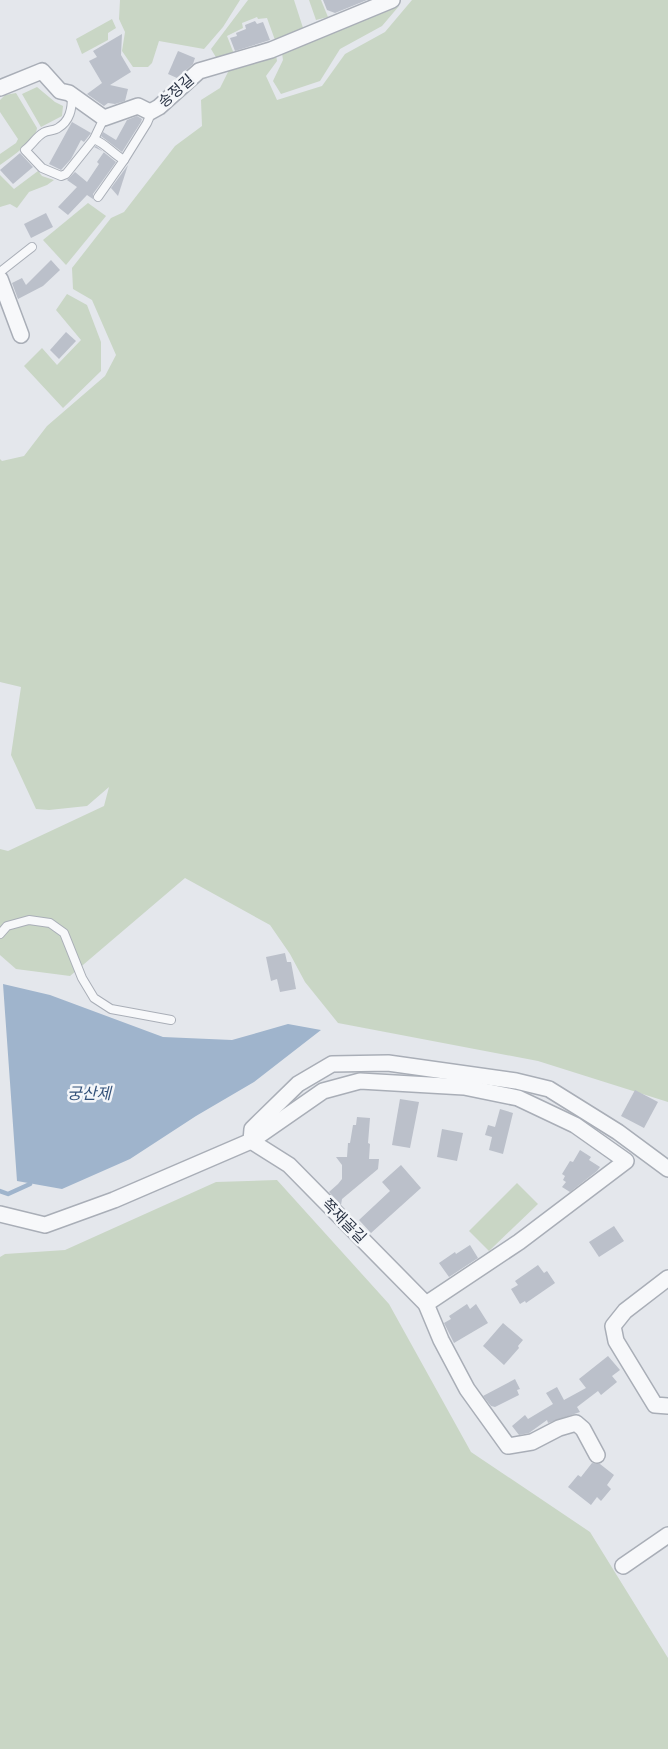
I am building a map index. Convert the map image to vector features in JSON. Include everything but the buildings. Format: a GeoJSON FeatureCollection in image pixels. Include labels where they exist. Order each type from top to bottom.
{"type":"FeatureCollection","features":[{"type":"Feature","properties":{"kind":"street","name":"송정길"},"geometry":{"type":"LineString","coordinates":[[104,118],[138,106],[150,112],[198,71],[271,50],[392,0]]}},
{"type":"Feature","properties":{"kind":"street"},"geometry":{"type":"LineString","coordinates":[[0,88],[42,71],[60,91],[72,96],[104,118]]}},
{"type":"Feature","properties":{"kind":"street"},"geometry":{"type":"LineString","coordinates":[[0,279],[21,335]]}},
{"type":"Feature","properties":{"kind":"street"},"geometry":{"type":"LineString","coordinates":[[251,1141],[252,1129],[298,1084],[332,1064],[388,1064],[516,1081],[549,1089],[618,1132],[668,1169]]}},
{"type":"Feature","properties":{"kind":"street"},"geometry":{"type":"LineString","coordinates":[[0,1214],[45,1224],[114,1200],[251,1141],[323,1091],[360,1082],[464,1087],[518,1098],[575,1124],[626,1161],[519,1242],[426,1304]]}},
{"type":"Feature","properties":{"kind":"street","name":"쪽재골길"},"geometry":{"type":"LineString","coordinates":[[251,1141],[289,1165],[426,1304],[441,1340],[467,1389],[508,1446],[532,1442],[559,1428],[576,1423],[583,1429],[597,1455]]}},
{"type":"Feature","properties":{"kind":"street"},"geometry":{"type":"LineString","coordinates":[[668,1278],[626,1311],[613,1326],[616,1341],[656,1405],[668,1406]]}},
{"type":"Feature","properties":{"kind":"street"},"geometry":{"type":"LineString","coordinates":[[623,1566],[668,1535]]}},
{"type":"Feature","properties":{"kind":"lane"},"geometry":{"type":"LineString","coordinates":[[72,96],[72,108],[68,119],[58,129],[40,135],[34,144],[25,150],[42,168],[61,176],[73,165],[94,139],[104,118]]}},
{"type":"Feature","properties":{"kind":"lane"},"geometry":{"type":"LineString","coordinates":[[98,197],[147,123],[152,110]]}},
{"type":"Feature","properties":{"kind":"lane"},"geometry":{"type":"LineString","coordinates":[[94,139],[101,142],[112,150],[116,156],[124,160]]}},
{"type":"Feature","properties":{"kind":"lane"},"geometry":{"type":"LineString","coordinates":[[0,272],[32,248]]}},
{"type":"Feature","properties":{"kind":"lane"},"geometry":{"type":"LineString","coordinates":[[0,934],[7,926],[28,920],[50,923],[64,933],[82,978],[94,998],[111,1009],[171,1020]]}},
{"type":"Feature","properties":{"kind":"green space"},"geometry":{"type":"Polygon","coordinates":[[[120,0],[240,0],[223,27],[204,49],[159,41],[152,63],[148,67],[133,67],[122,51],[125,32],[119,19],[120,0]]]}},
{"type":"Feature","properties":{"kind":"green space"},"geometry":{"type":"Polygon","coordinates":[[[248,0],[294,0],[304,31],[275,40],[267,18],[258,19],[257,17],[242,23],[243,28],[227,36],[234,54],[217,59],[211,49],[248,0]]]}},
{"type":"Feature","properties":{"kind":"green space"},"geometry":{"type":"Polygon","coordinates":[[[309,0],[321,0],[328,17],[316,20],[309,0]]]}},
{"type":"Feature","properties":{"kind":"green space"},"geometry":{"type":"Polygon","coordinates":[[[412,0],[668,0],[668,1102],[538,1061],[338,1023],[305,982],[290,954],[270,925],[185,878],[70,976],[16,969],[0,955],[0,849],[8,851],[104,806],[109,787],[87,806],[49,810],[36,809],[11,755],[21,687],[0,682],[0,459],[2,461],[24,456],[47,426],[105,376],[116,355],[92,300],[73,289],[72,268],[111,218],[124,212],[175,146],[202,126],[201,100],[220,88],[229,70],[276,55],[277,61],[266,76],[277,100],[322,86],[345,54],[385,32],[412,0]]]}},
{"type":"Feature","properties":{"kind":"green space"},"geometry":{"type":"Polygon","coordinates":[[[399,6],[382,26],[340,49],[320,81],[281,94],[273,81],[283,60],[282,53],[399,6]]]}},
{"type":"Feature","properties":{"kind":"green space"},"geometry":{"type":"Polygon","coordinates":[[[112,19],[116,28],[108,33],[108,40],[82,54],[76,39],[112,19]]]}},
{"type":"Feature","properties":{"kind":"green space"},"geometry":{"type":"Polygon","coordinates":[[[37,87],[63,106],[62,116],[41,127],[22,94],[37,87]]]}},
{"type":"Feature","properties":{"kind":"green space"},"geometry":{"type":"Polygon","coordinates":[[[16,93],[37,128],[36,133],[28,143],[0,165],[0,154],[16,143],[18,139],[0,112],[0,100],[5,95],[16,93]]]}},
{"type":"Feature","properties":{"kind":"green space"},"geometry":{"type":"Polygon","coordinates":[[[38,171],[42,176],[54,180],[29,192],[17,208],[10,204],[0,207],[0,175],[14,189],[38,171]]]}},
{"type":"Feature","properties":{"kind":"green space"},"geometry":{"type":"Polygon","coordinates":[[[88,203],[106,216],[66,265],[43,240],[88,203]]]}},
{"type":"Feature","properties":{"kind":"green space"},"geometry":{"type":"Polygon","coordinates":[[[67,294],[87,305],[101,342],[101,371],[63,408],[24,366],[42,348],[57,365],[81,340],[56,310],[67,294]]]}},
{"type":"Feature","properties":{"kind":"green space"},"geometry":{"type":"Polygon","coordinates":[[[277,1180],[389,1304],[471,1452],[590,1532],[668,1658],[668,1749],[0,1749],[0,1257],[5,1254],[65,1250],[216,1182],[277,1180]]]}},
{"type":"Feature","properties":{"kind":"green space"},"geometry":{"type":"Polygon","coordinates":[[[517,1183],[538,1204],[489,1251],[469,1231],[517,1183]]]}},
{"type":"Feature","properties":{"kind":"water","name":"궁산제"},"geometry":{"type":"Polygon","coordinates":[[[3,984],[50,995],[163,1037],[232,1040],[288,1024],[321,1030],[254,1082],[196,1116],[130,1159],[62,1189],[17,1181],[3,984]]]}},
{"type":"Feature","properties":{"kind":"waterway"},"geometry":{"type":"LineString","coordinates":[[0,1191],[8,1194],[30,1184]]}}]}
